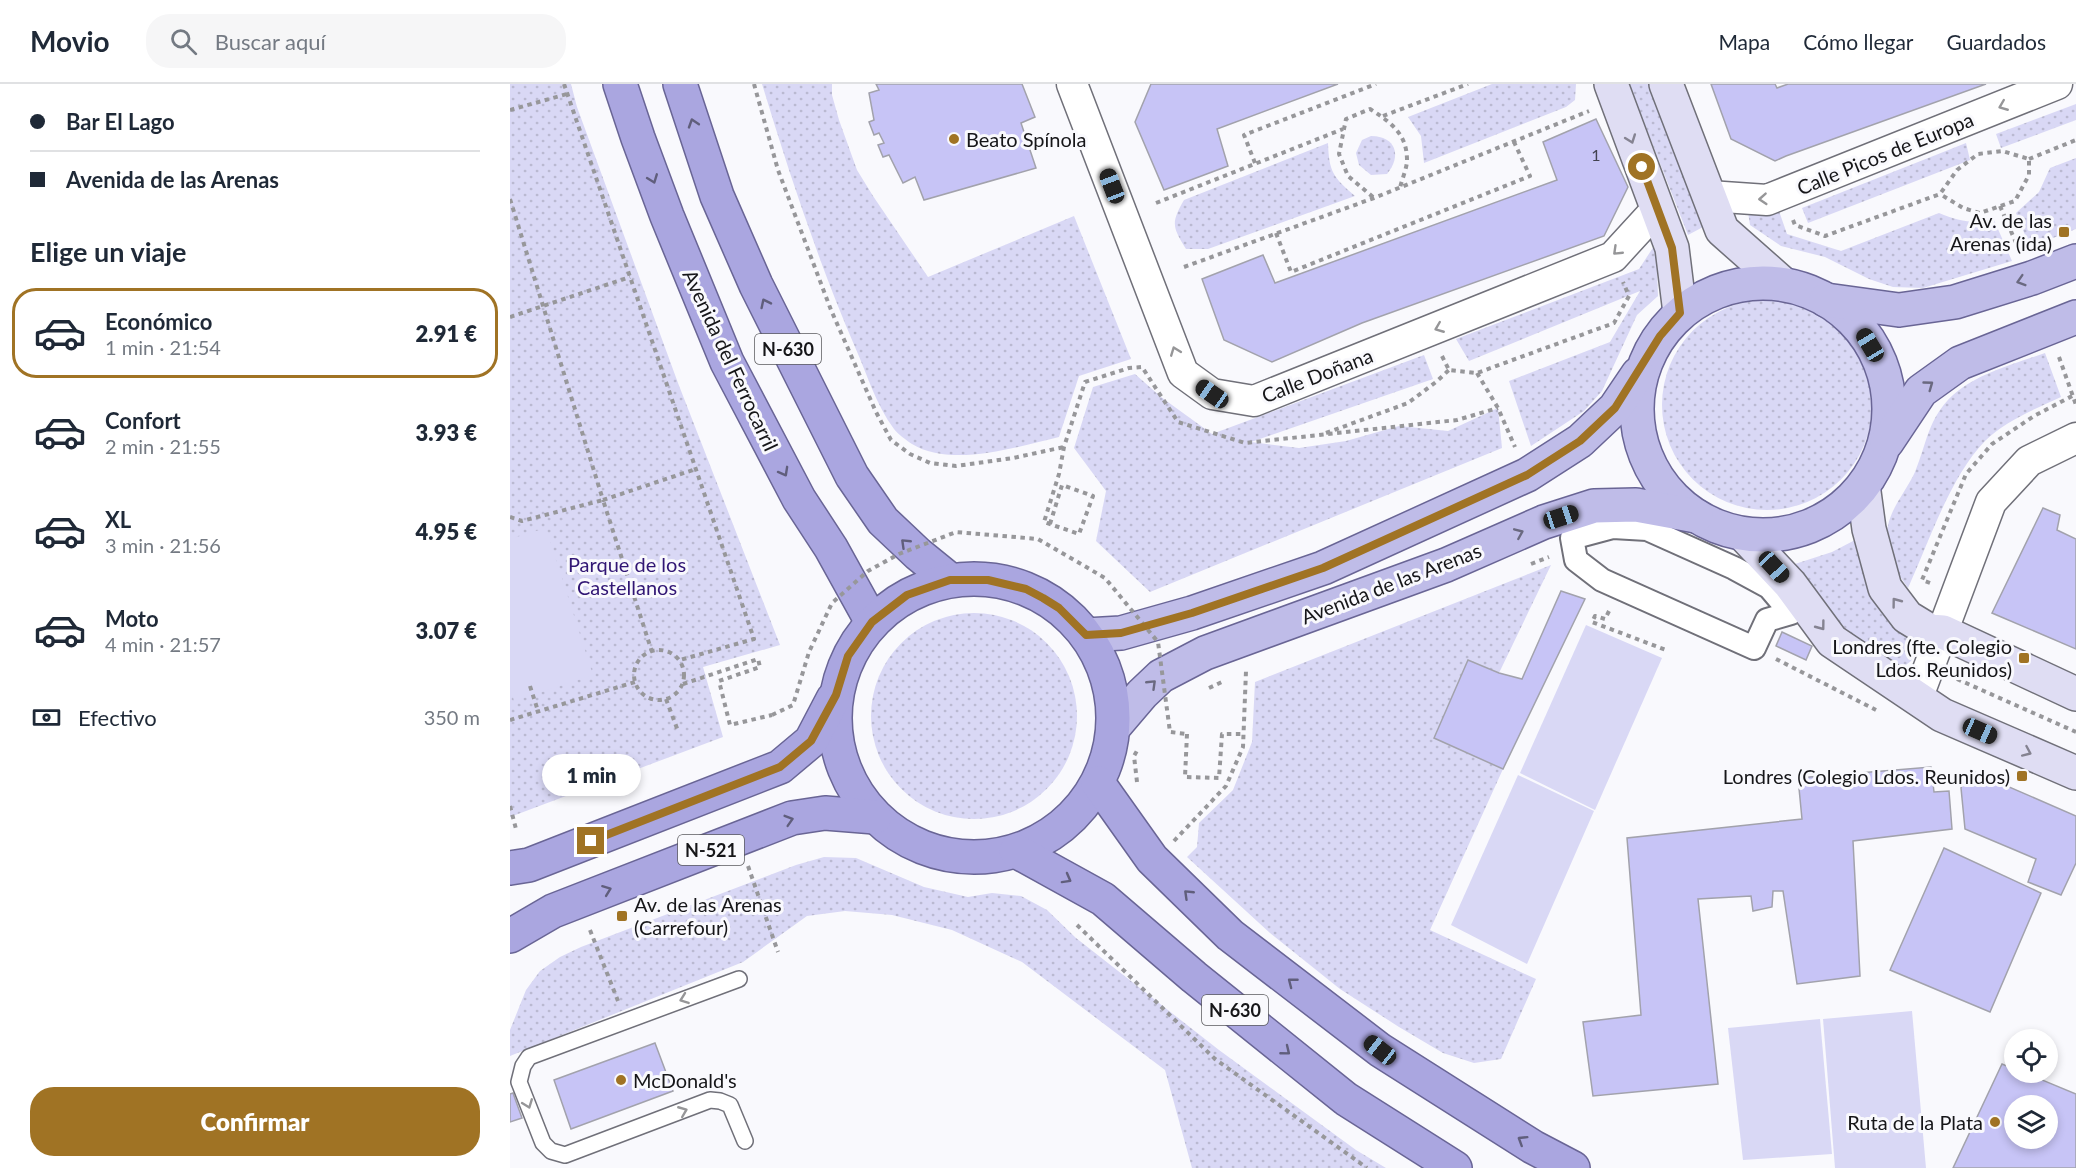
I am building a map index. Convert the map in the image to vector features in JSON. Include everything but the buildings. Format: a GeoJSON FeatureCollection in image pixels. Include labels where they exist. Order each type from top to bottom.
{"type":"FeatureCollection","features":[{"type":"Feature","properties":{"kind":"highway","name":"Avenida del Ferrocarril"},"geometry":{"type":"LineString","coordinates":[[620,84],[668,216],[727,362],[799,499],[831,548],[872,622]]}},
{"type":"Feature","properties":{"kind":"highway","name":"N-630"},"geometry":{"type":"LineString","coordinates":[[681,84],[717,196],[756,285],[852,476],[883,521],[950,580]]}},
{"type":"Feature","properties":{"kind":"highway"},"geometry":{"type":"LineString","coordinates":[[950,580],[988,580],[1026,589],[1059,608],[1086,635],[1103,664],[1112,695],[1113,728],[1108,756],[1098,783],[1077,812],[1049,835],[1016,850],[981,857],[945,854],[907,839],[875,817],[849,781],[835,739],[836,695],[848,656],[872,622],[907,595],[950,580]]}},
{"type":"Feature","properties":{"kind":"highway","name":"N-521"},"geometry":{"type":"LineString","coordinates":[[510,868],[529,865],[780,767],[811,741],[836,695]]}},
{"type":"Feature","properties":{"kind":"highway","name":"N-630"},"geometry":{"type":"LineString","coordinates":[[1098,783],[1152,859],[1230,935],[1380,1050],[1533,1147],[1573,1168]]}},
{"type":"Feature","properties":{"kind":"highway","name":"N-521"},"geometry":{"type":"LineString","coordinates":[[510,936],[553,911],[792,818],[825,813],[875,817]]}},
{"type":"Feature","properties":{"kind":"highway","name":"N-630"},"geometry":{"type":"LineString","coordinates":[[1016,850],[1103,899],[1194,977],[1346,1099],[1455,1168]]}},
{"type":"Feature","properties":{"kind":"main road"},"geometry":{"type":"LineString","coordinates":[[1666,84],[1722,230],[1783,284]]}},
{"type":"Feature","properties":{"kind":"main road"},"geometry":{"type":"LineString","coordinates":[[1605,96],[1657,208],[1672,248],[1680,313]]}},
{"type":"Feature","properties":{"kind":"main road"},"geometry":{"type":"LineString","coordinates":[[1826,300],[1899,310],[1955,302],[2032,278],[2076,261]]}},
{"type":"Feature","properties":{"kind":"main road","name":"Avenida de las Arenas"},"geometry":{"type":"LineString","coordinates":[[1086,635],[1121,633],[1192,613],[1323,568],[1527,475],[1580,441],[1615,408],[1660,336],[1680,313],[1711,294],[1746,284],[1783,284],[1805,290],[1826,300]]}},
{"type":"Feature","properties":{"kind":"main road"},"geometry":{"type":"LineString","coordinates":[[1826,300],[1859,327],[1881,364],[1889,406],[1883,449]]}},
{"type":"Feature","properties":{"kind":"main road"},"geometry":{"type":"LineString","coordinates":[[2062,323],[1960,363],[1921,391],[1883,449],[1864,492],[1869,529],[1885,588],[1907,617],[2076,694]]}},
{"type":"Feature","properties":{"kind":"main road"},"geometry":{"type":"LineString","coordinates":[[1645,362],[1636,405],[1642,448],[1663,487],[1696,516],[1743,534],[1790,532],[1821,521],[1864,492]]}},
{"type":"Feature","properties":{"kind":"main road","name":"Avenida de las Arenas"},"geometry":{"type":"LineString","coordinates":[[1113,728],[1161,676],[1205,652],[1446,565],[1544,522],[1594,506],[1636,505],[1696,516]]}},
{"type":"Feature","properties":{"kind":"main road"},"geometry":{"type":"LineString","coordinates":[[1743,534],[1790,584],[1832,641],[1942,715],[2076,773]]}},
{"type":"Feature","properties":{"kind":"street","name":"Calle Picos de Europa"},"geometry":{"type":"LineString","coordinates":[[1709,196],[1767,200],[2057,84]]}},
{"type":"Feature","properties":{"kind":"street","name":"Calle Doñana"},"geometry":{"type":"LineString","coordinates":[[1076,85],[1183,373],[1212,394],[1254,400],[1612,257],[1657,208]]}},
{"type":"Feature","properties":{"kind":"street"},"geometry":{"type":"LineString","coordinates":[[1911,695],[1991,502],[2029,460],[2076,438]]}},
{"type":"Feature","properties":{"kind":"street"},"geometry":{"type":"LineString","coordinates":[[1613,527],[1647,529],[1734,568],[1769,587],[1791,613],[1767,620],[1754,648],[1602,580],[1576,560],[1572,538],[1613,527]]}},
{"type":"Feature","properties":{"kind":"lane"},"geometry":{"type":"LineString","coordinates":[[739,979],[529,1057],[523,1066],[519,1082],[543,1143],[551,1151],[565,1155],[710,1100],[730,1105],[745,1141]]}},
{"type":"Feature","properties":{"kind":"path"},"geometry":{"type":"LineString","coordinates":[[564,84],[754,639],[680,660]]}},
{"type":"Feature","properties":{"kind":"path"},"geometry":{"type":"LineString","coordinates":[[754,84],[778,170],[831,310],[876,412],[891,440],[910,454],[930,463],[956,466],[1013,458],[1064,447]]}},
{"type":"Feature","properties":{"kind":"path"},"geometry":{"type":"LineString","coordinates":[[1256,164],[1244,135],[1376,84]]}},
{"type":"Feature","properties":{"kind":"path"},"geometry":{"type":"LineString","coordinates":[[1382,117],[1468,84]]}},
{"type":"Feature","properties":{"kind":"path"},"geometry":{"type":"LineString","coordinates":[[510,110],[567,94]]}},
{"type":"Feature","properties":{"kind":"path"},"geometry":{"type":"LineString","coordinates":[[1184,267],[1374,198],[1514,142],[1605,96]]}},
{"type":"Feature","properties":{"kind":"path"},"geometry":{"type":"LineString","coordinates":[[1374,198],[1348,176],[1339,154],[1346,119],[1370,109],[1390,121],[1401,134],[1407,160],[1400,188]]}},
{"type":"Feature","properties":{"kind":"path"},"geometry":{"type":"LineString","coordinates":[[1156,203],[1343,129]]}},
{"type":"Feature","properties":{"kind":"path"},"geometry":{"type":"LineString","coordinates":[[1790,211],[1795,225],[1826,236],[1940,194],[1957,170],[1978,154],[2002,151],[2029,159],[2076,140]]}},
{"type":"Feature","properties":{"kind":"path"},"geometry":{"type":"LineString","coordinates":[[1276,233],[1291,272],[1530,177],[1514,142]]}},
{"type":"Feature","properties":{"kind":"path"},"geometry":{"type":"LineString","coordinates":[[1940,194],[1963,208],[1980,213],[2015,201],[2029,175],[2029,159]]}},
{"type":"Feature","properties":{"kind":"path"},"geometry":{"type":"LineString","coordinates":[[510,199],[652,652]]}},
{"type":"Feature","properties":{"kind":"path"},"geometry":{"type":"LineString","coordinates":[[2000,206],[2032,278]]}},
{"type":"Feature","properties":{"kind":"path"},"geometry":{"type":"LineString","coordinates":[[1318,435],[1408,403],[1449,370],[1477,373],[1614,323],[1629,296],[1620,276]]}},
{"type":"Feature","properties":{"kind":"path"},"geometry":{"type":"LineString","coordinates":[[510,317],[630,277]]}},
{"type":"Feature","properties":{"kind":"path"},"geometry":{"type":"LineString","coordinates":[[2062,323],[2076,405]]}},
{"type":"Feature","properties":{"kind":"path"},"geometry":{"type":"LineString","coordinates":[[1438,350],[1449,370]]}},
{"type":"Feature","properties":{"kind":"path"},"geometry":{"type":"LineString","coordinates":[[1050,524],[1062,485],[1093,496],[1079,534],[1044,522],[1085,381],[1142,367],[1178,422],[1245,443],[1457,420],[1498,408]]}},
{"type":"Feature","properties":{"kind":"path"},"geometry":{"type":"LineString","coordinates":[[1477,373],[1498,408],[1518,454]]}},
{"type":"Feature","properties":{"kind":"path"},"geometry":{"type":"LineString","coordinates":[[510,517],[522,521],[603,500],[696,469]]}},
{"type":"Feature","properties":{"kind":"path"},"geometry":{"type":"LineString","coordinates":[[683,684],[758,659],[760,667],[719,681],[730,725],[772,715],[793,705],[809,652],[832,603],[868,571],[900,554],[956,532],[1038,539],[1105,578],[1158,642],[1170,732],[1187,734],[1185,777],[1220,778],[1222,734],[1243,734]]}},
{"type":"Feature","properties":{"kind":"path"},"geometry":{"type":"LineString","coordinates":[[1522,567],[1555,555]]}},
{"type":"Feature","properties":{"kind":"path"},"geometry":{"type":"LineString","coordinates":[[1617,615],[1608,611],[1605,619],[1594,616],[1592,622],[1666,650]]}},
{"type":"Feature","properties":{"kind":"path"},"geometry":{"type":"LineString","coordinates":[[665,651],[680,660],[684,668],[683,684],[674,696],[666,699],[651,699],[638,689],[635,682],[636,665],[652,652],[665,651]]}},
{"type":"Feature","properties":{"kind":"path"},"geometry":{"type":"LineString","coordinates":[[1172,842],[1226,786],[1242,747],[1246,671],[1236,675]]}},
{"type":"Feature","properties":{"kind":"path"},"geometry":{"type":"LineString","coordinates":[[1957,679],[2076,732]]}},
{"type":"Feature","properties":{"kind":"path"},"geometry":{"type":"LineString","coordinates":[[1205,690],[1226,680]]}},
{"type":"Feature","properties":{"kind":"path"},"geometry":{"type":"LineString","coordinates":[[510,720],[635,682]]}},
{"type":"Feature","properties":{"kind":"path"},"geometry":{"type":"LineString","coordinates":[[530,686],[538,712]]}},
{"type":"Feature","properties":{"kind":"path"},"geometry":{"type":"LineString","coordinates":[[666,699],[678,731]]}},
{"type":"Feature","properties":{"kind":"path"},"geometry":{"type":"LineString","coordinates":[[1165,712],[1175,706]]}},
{"type":"Feature","properties":{"kind":"path"},"geometry":{"type":"LineString","coordinates":[[1137,788],[1134,756],[1139,746]]}},
{"type":"Feature","properties":{"kind":"path"},"geometry":{"type":"LineString","coordinates":[[510,806],[516,829]]}},
{"type":"Feature","properties":{"kind":"path"},"geometry":{"type":"LineString","coordinates":[[738,839],[778,952]]}},
{"type":"Feature","properties":{"kind":"path"},"geometry":{"type":"LineString","coordinates":[[578,901],[626,1020]]}},
{"type":"Feature","properties":{"kind":"path"},"geometry":{"type":"LineString","coordinates":[[1077,925],[1215,1059],[1367,1168]]}},
{"type":"Feature","properties":{"kind":"green space","name":"Parque de los Castellanos"},"geometry":{"type":"Polygon","coordinates":[[[510,84],[571,84],[577,107],[678,383],[780,645],[703,667],[723,737],[510,817],[510,84]]]}},
{"type":"Feature","properties":{"kind":"green space"},"geometry":{"type":"Polygon","coordinates":[[[762,84],[832,84],[832,95],[839,120],[857,170],[928,277],[1074,216],[1131,359],[1079,376],[1059,437],[1004,450],[965,455],[928,451],[912,444],[894,429],[877,400],[841,315],[816,249],[762,84]]]}},
{"type":"Feature","properties":{"kind":"green space"},"geometry":{"type":"Polygon","coordinates":[[[1492,84],[1576,84],[1575,100],[1566,107],[1424,163],[1421,136],[1408,117],[1492,84]]]}},
{"type":"Feature","properties":{"kind":"green space"},"geometry":{"type":"Polygon","coordinates":[[[1629,84],[1649,84],[1703,227],[1688,235],[1629,84]]]}},
{"type":"Feature","properties":{"kind":"green space"},"geometry":{"type":"Polygon","coordinates":[[[2076,104],[2076,120],[2001,148],[1996,134],[2076,104]]]}},
{"type":"Feature","properties":{"kind":"green space"},"geometry":{"type":"Polygon","coordinates":[[[1371,136],[1386,139],[1394,148],[1394,160],[1387,174],[1371,175],[1359,165],[1356,153],[1362,140],[1371,136]]]}},
{"type":"Feature","properties":{"kind":"green space"},"geometry":{"type":"Polygon","coordinates":[[[1328,143],[1331,168],[1337,179],[1355,196],[1208,249],[1186,249],[1175,224],[1184,200],[1328,143]]]}},
{"type":"Feature","properties":{"kind":"green space"},"geometry":{"type":"Polygon","coordinates":[[[1966,143],[1970,160],[1808,223],[1802,208],[1966,143]]]}},
{"type":"Feature","properties":{"kind":"green space"},"geometry":{"type":"Polygon","coordinates":[[[2076,158],[2076,229],[2030,247],[2016,213],[2039,192],[2050,168],[2076,158]]]}},
{"type":"Feature","properties":{"kind":"green space"},"geometry":{"type":"Polygon","coordinates":[[[1779,211],[1787,234],[1841,251],[1939,213],[1966,221],[1994,220],[2012,261],[1923,288],[1893,287],[1869,279],[1825,257],[1781,246],[1750,225],[1748,212],[1766,216],[1779,211]]]}},
{"type":"Feature","properties":{"kind":"green space"},"geometry":{"type":"Polygon","coordinates":[[[1656,243],[1658,296],[1637,315],[1602,391],[1584,411],[1531,446],[1509,381],[1610,342],[1640,291],[1469,361],[1456,339],[1639,269],[1656,243]]]}},
{"type":"Feature","properties":{"kind":"green space"},"geometry":{"type":"Polygon","coordinates":[[[1757,300],[1777,300],[1817,312],[1848,338],[1864,365],[1872,395],[1870,425],[1860,455],[1834,486],[1807,502],[1777,510],[1757,510],[1717,498],[1686,472],[1670,445],[1662,415],[1662,395],[1674,355],[1700,324],[1727,308],[1757,300]]]}},
{"type":"Feature","properties":{"kind":"green space"},"geometry":{"type":"Polygon","coordinates":[[[2045,353],[2061,397],[2002,427],[1985,441],[1961,473],[1951,491],[1908,588],[1890,555],[1887,533],[1892,514],[1911,481],[1938,413],[1963,387],[1997,370],[2045,353]]]}},
{"type":"Feature","properties":{"kind":"green space"},"geometry":{"type":"Polygon","coordinates":[[[1424,355],[1433,379],[1251,442],[1299,448],[1346,441],[1399,426],[1448,431],[1498,408],[1502,448],[1150,592],[1096,541],[1106,491],[1074,448],[1093,387],[1135,374],[1161,397],[1212,434],[1424,355]]]}},
{"type":"Feature","properties":{"kind":"green space"},"geometry":{"type":"Polygon","coordinates":[[[546,528],[593,675],[514,701],[510,685],[510,539],[546,528]]]}},
{"type":"Feature","properties":{"kind":"green space"},"geometry":{"type":"Polygon","coordinates":[[[1855,540],[1865,578],[1895,619],[1914,635],[1917,650],[1911,661],[1898,671],[1867,660],[1795,564],[1832,552],[1855,540]]]}},
{"type":"Feature","properties":{"kind":"green space"},"geometry":{"type":"Polygon","coordinates":[[[1551,565],[1499,673],[1468,661],[1503,769],[1430,930],[1536,979],[1501,1059],[1474,1063],[1443,1053],[1340,989],[1270,933],[1187,857],[1197,847],[1199,823],[1233,790],[1252,742],[1255,682],[1551,565]]]}},
{"type":"Feature","properties":{"kind":"green space"},"geometry":{"type":"Polygon","coordinates":[[[964,613],[984,613],[1004,617],[1023,625],[1047,643],[1065,667],[1073,686],[1077,716],[1073,746],[1065,765],[1047,789],[1023,807],[1004,815],[984,819],[964,819],[944,815],[925,807],[909,796],[894,781],[883,765],[875,746],[871,726],[871,706],[875,686],[883,667],[894,651],[909,636],[925,625],[944,617],[964,613]]]}},
{"type":"Feature","properties":{"kind":"green space"},"geometry":{"type":"Polygon","coordinates":[[[1586,625],[1662,658],[1595,810],[1520,773],[1586,625]]]}},
{"type":"Feature","properties":{"kind":"green space"},"geometry":{"type":"Polygon","coordinates":[[[1518,775],[1594,811],[1527,964],[1451,925],[1518,775]]]}},
{"type":"Feature","properties":{"kind":"green space"},"geometry":{"type":"Polygon","coordinates":[[[824,857],[856,858],[924,887],[968,897],[992,893],[1021,896],[1047,910],[1076,938],[1219,1050],[1356,1150],[1386,1168],[1192,1168],[1165,1070],[1022,962],[952,930],[892,915],[845,911],[807,916],[743,962],[510,1056],[510,1030],[526,990],[540,971],[560,957],[796,865],[824,857]]]}},
{"type":"Feature","properties":{"kind":"green space"},"geometry":{"type":"Polygon","coordinates":[[[1912,1011],[1926,1168],[1835,1168],[1823,1019],[1912,1011]]]}},
{"type":"Feature","properties":{"kind":"green space"},"geometry":{"type":"Polygon","coordinates":[[[1820,1019],[1832,1154],[1743,1160],[1728,1028],[1820,1019]]]}},
{"type":"Feature","properties":{"kind":"place","name":"Beato Spínola"},"geometry":{"type":"Point","coordinates":[954,139]}},
{"type":"Feature","properties":{"kind":"place","name":"Av. de las Arenas (ida)"},"geometry":{"type":"Point","coordinates":[2064,232]}},
{"type":"Feature","properties":{"kind":"place","name":"Londres (fte. Colegio Ldos. Reunidos)"},"geometry":{"type":"Point","coordinates":[2024,658]}},
{"type":"Feature","properties":{"kind":"place","name":"Londres (Colegio Ldos. Reunidos)"},"geometry":{"type":"Point","coordinates":[2022,776]}},
{"type":"Feature","properties":{"kind":"place","name":"Av. de las Arenas (Carrefour)"},"geometry":{"type":"Point","coordinates":[622,916]}},
{"type":"Feature","properties":{"kind":"place","name":"McDonald's"},"geometry":{"type":"Point","coordinates":[621,1080]}},
{"type":"Feature","properties":{"kind":"place","name":"Ruta de la Plata"},"geometry":{"type":"Point","coordinates":[1995,1122]}},
{"type":"Feature","properties":{"kind":"route"},"geometry":{"type":"LineString","coordinates":[[591,841],[780,767],[811,741],[836,695],[848,656],[872,622],[907,595],[950,580],[988,580],[1026,589],[1043,598],[1059,608],[1086,635],[1121,633],[1192,613],[1323,568],[1527,475],[1545,464],[1580,441],[1615,408],[1660,336],[1680,313],[1672,248],[1642,167]]}}]}
